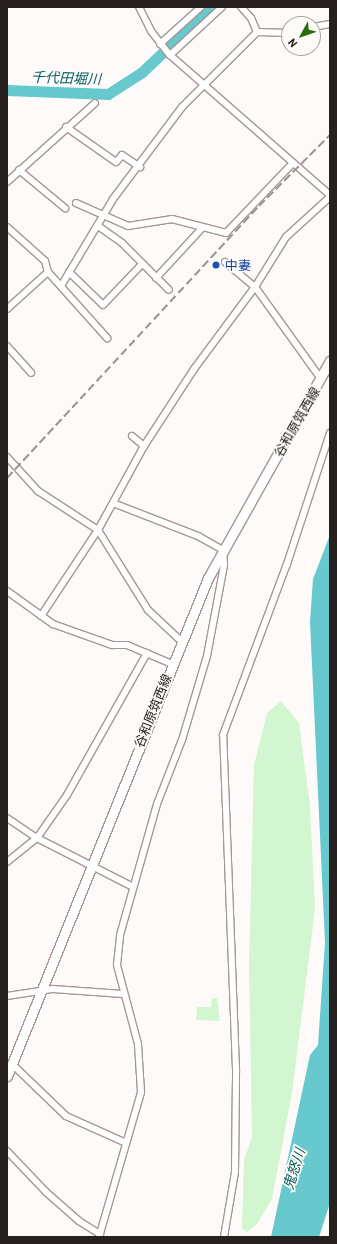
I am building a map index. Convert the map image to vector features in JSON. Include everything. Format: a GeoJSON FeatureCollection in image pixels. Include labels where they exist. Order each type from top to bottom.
{"type":"FeatureCollection","features":[{"type":"Feature","properties":{"kind":"main road","name":"谷和原筑西線"},"geometry":{"type":"LineString","coordinates":[[7,1076],[181,641],[223,550],[330,361]]}},
{"type":"Feature","properties":{"kind":"street"},"geometry":{"type":"LineString","coordinates":[[41,616],[98,530],[144,446],[194,369],[255,287],[286,236],[330,196],[202,85],[170,55],[160,44],[139,7]]}},
{"type":"Feature","properties":{"kind":"street"},"geometry":{"type":"LineString","coordinates":[[160,44],[201,7]]}},
{"type":"Feature","properties":{"kind":"street"},"geometry":{"type":"LineString","coordinates":[[170,55],[222,7]]}},
{"type":"Feature","properties":{"kind":"street"},"geometry":{"type":"LineString","coordinates":[[241,7],[251,18],[257,32]]}},
{"type":"Feature","properties":{"kind":"street"},"geometry":{"type":"LineString","coordinates":[[61,286],[104,218],[113,199],[140,167],[202,85],[257,32],[281,34]]}},
{"type":"Feature","properties":{"kind":"street"},"geometry":{"type":"LineString","coordinates":[[7,182],[66,127],[95,103]]}},
{"type":"Feature","properties":{"kind":"street"},"geometry":{"type":"LineString","coordinates":[[66,127],[116,162],[122,155],[140,167]]}},
{"type":"Feature","properties":{"kind":"street"},"geometry":{"type":"LineString","coordinates":[[76,204],[104,218],[128,226],[172,218],[226,233],[293,163]]}},
{"type":"Feature","properties":{"kind":"street"},"geometry":{"type":"LineString","coordinates":[[19,170],[65,208]]}},
{"type":"Feature","properties":{"kind":"street"},"geometry":{"type":"LineString","coordinates":[[98,226],[122,243],[169,290]]}},
{"type":"Feature","properties":{"kind":"street"},"geometry":{"type":"LineString","coordinates":[[7,227],[45,261],[48,272],[107,338]]}},
{"type":"Feature","properties":{"kind":"street"},"geometry":{"type":"LineString","coordinates":[[156,278],[203,227]]}},
{"type":"Feature","properties":{"kind":"street"},"geometry":{"type":"LineString","coordinates":[[225,262],[255,287],[321,379]]}},
{"type":"Feature","properties":{"kind":"street"},"geometry":{"type":"LineString","coordinates":[[69,272],[103,305],[142,264]]}},
{"type":"Feature","properties":{"kind":"street"},"geometry":{"type":"LineString","coordinates":[[7,309],[48,272]]}},
{"type":"Feature","properties":{"kind":"street"},"geometry":{"type":"LineString","coordinates":[[7,346],[31,373]]}},
{"type":"Feature","properties":{"kind":"street"},"geometry":{"type":"LineString","coordinates":[[224,1237],[234,1172],[236,1069],[223,735],[287,564],[330,433]]}},
{"type":"Feature","properties":{"kind":"street"},"geometry":{"type":"LineString","coordinates":[[132,436],[144,446]]}},
{"type":"Feature","properties":{"kind":"street"},"geometry":{"type":"LineString","coordinates":[[7,457],[38,491],[98,530],[148,610],[181,641]]}},
{"type":"Feature","properties":{"kind":"street"},"geometry":{"type":"LineString","coordinates":[[7,1151],[46,1192],[79,1221],[100,1235],[126,1142],[142,1092],[138,1044],[123,994],[117,965],[120,935],[133,887],[207,656],[219,605],[223,550],[198,536],[113,503]]}},
{"type":"Feature","properties":{"kind":"street"},"geometry":{"type":"LineString","coordinates":[[7,591],[41,616],[82,636],[147,653],[172,664]]}},
{"type":"Feature","properties":{"kind":"street"},"geometry":{"type":"LineString","coordinates":[[7,862],[37,838],[78,777],[147,653]]}},
{"type":"Feature","properties":{"kind":"street"},"geometry":{"type":"LineString","coordinates":[[7,818],[37,838],[133,887]]}},
{"type":"Feature","properties":{"kind":"street"},"geometry":{"type":"LineString","coordinates":[[7,996],[41,990],[123,994]]}},
{"type":"Feature","properties":{"kind":"street"},"geometry":{"type":"LineString","coordinates":[[12,1064],[66,1116],[126,1142]]}},
{"type":"Feature","properties":{"kind":"green space"},"geometry":{"type":"Polygon","coordinates":[[[281,701],[299,723],[310,806],[315,909],[292,1093],[272,1199],[257,1224],[247,1232],[242,1228],[244,1160],[252,1137],[249,964],[254,765],[267,713],[281,701]]]}},
{"type":"Feature","properties":{"kind":"green space"},"geometry":{"type":"Polygon","coordinates":[[[212,998],[217,998],[220,1021],[196,1020],[197,1007],[211,1007],[212,998]]]}},
{"type":"Feature","properties":{"kind":"water","name":"鬼怒川"},"geometry":{"type":"Polygon","coordinates":[[[330,535],[330,1203],[319,1237],[271,1237],[310,1055],[318,1045],[325,942],[310,622],[313,579],[330,535]]]}},
{"type":"Feature","properties":{"kind":"waterway","name":"千代田堀川"},"geometry":{"type":"LineString","coordinates":[[7,90],[108,94],[142,72],[211,7]]}},
{"type":"Feature","properties":{"kind":"railway"},"geometry":{"type":"LineString","coordinates":[[7,478],[259,206],[330,135]]}},
{"type":"Feature","properties":{"kind":"place","name":"中妻"},"geometry":{"type":"Point","coordinates":[216,265]}}]}
